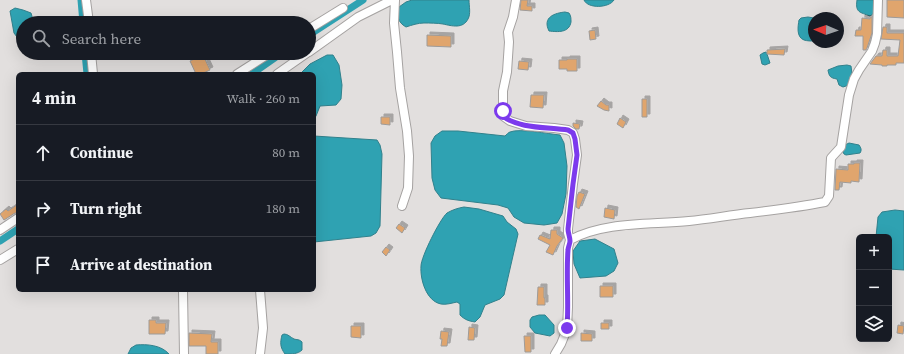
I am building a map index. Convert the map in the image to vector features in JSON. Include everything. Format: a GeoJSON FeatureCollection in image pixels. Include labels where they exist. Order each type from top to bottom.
{"type":"FeatureCollection","features":[{"type":"Feature","properties":{"kind":"street"},"geometry":{"type":"LineString","coordinates":[[86,0],[88,16]]}},
{"type":"Feature","properties":{"kind":"street"},"geometry":{"type":"LineString","coordinates":[[316,47],[358,18],[392,0]]}},
{"type":"Feature","properties":{"kind":"street"},"geometry":{"type":"LineString","coordinates":[[395,0],[394,23],[396,52],[409,156],[408,188],[402,206]]}},
{"type":"Feature","properties":{"kind":"street"},"geometry":{"type":"LineString","coordinates":[[516,0],[513,17],[508,32],[509,42],[507,72],[503,91],[503,116],[510,121],[526,126],[568,130],[573,133],[577,155],[568,229],[570,240],[568,248],[567,328],[561,344],[555,354]]}},
{"type":"Feature","properties":{"kind":"street"},"geometry":{"type":"LineString","coordinates":[[570,240],[580,234],[604,228],[689,221],[802,207],[826,202],[829,196],[831,158],[841,147],[849,95],[854,79],[872,51],[875,43],[877,34],[878,0]]}},
{"type":"Feature","properties":{"kind":"street"},"geometry":{"type":"LineString","coordinates":[[316,25],[343,8]]}},
{"type":"Feature","properties":{"kind":"street"},"geometry":{"type":"LineString","coordinates":[[92,60],[93,72]]}},
{"type":"Feature","properties":{"kind":"street"},"geometry":{"type":"LineString","coordinates":[[240,72],[259,60]]}},
{"type":"Feature","properties":{"kind":"street"},"geometry":{"type":"LineString","coordinates":[[280,72],[297,60]]}},
{"type":"Feature","properties":{"kind":"street"},"geometry":{"type":"LineString","coordinates":[[0,230],[16,219]]}},
{"type":"Feature","properties":{"kind":"street"},"geometry":{"type":"LineString","coordinates":[[0,260],[16,250]]}},
{"type":"Feature","properties":{"kind":"street"},"geometry":{"type":"LineString","coordinates":[[182,292],[184,354]]}},
{"type":"Feature","properties":{"kind":"street"},"geometry":{"type":"LineString","coordinates":[[260,292],[263,328],[260,354]]}},
{"type":"Feature","properties":{"kind":"water"},"geometry":{"type":"Polygon","coordinates":[[[412,0],[469,0],[469,17],[466,22],[460,26],[424,23],[406,27],[399,21],[399,7],[412,0]]]}},
{"type":"Feature","properties":{"kind":"water"},"geometry":{"type":"Polygon","coordinates":[[[584,0],[614,0],[608,5],[594,6],[586,3],[584,0]]]}},
{"type":"Feature","properties":{"kind":"water"},"geometry":{"type":"Polygon","coordinates":[[[857,0],[876,0],[875,9],[872,15],[870,16],[861,13],[858,10],[857,0]]]}},
{"type":"Feature","properties":{"kind":"water"},"geometry":{"type":"Polygon","coordinates":[[[15,8],[31,13],[32,16],[16,16],[16,36],[14,33],[10,11],[15,8]]]}},
{"type":"Feature","properties":{"kind":"water"},"geometry":{"type":"Polygon","coordinates":[[[557,13],[569,13],[571,17],[570,26],[563,31],[549,31],[547,26],[548,19],[557,13]]]}},
{"type":"Feature","properties":{"kind":"water"},"geometry":{"type":"Polygon","coordinates":[[[808,17],[808,41],[801,39],[799,34],[799,20],[801,18],[808,17]]]}},
{"type":"Feature","properties":{"kind":"water"},"geometry":{"type":"Polygon","coordinates":[[[766,52],[770,63],[765,65],[762,64],[760,55],[766,52]]]}},
{"type":"Feature","properties":{"kind":"water"},"geometry":{"type":"Polygon","coordinates":[[[327,55],[333,55],[339,65],[342,85],[341,99],[336,105],[320,106],[316,116],[316,72],[302,72],[310,64],[327,55]]]}},
{"type":"Feature","properties":{"kind":"water"},"geometry":{"type":"Polygon","coordinates":[[[838,66],[851,66],[852,74],[849,85],[843,87],[839,85],[837,79],[830,76],[828,70],[838,66]]]}},
{"type":"Feature","properties":{"kind":"water"},"geometry":{"type":"Polygon","coordinates":[[[442,131],[458,131],[505,136],[514,131],[560,135],[564,143],[567,166],[566,194],[562,214],[557,223],[544,225],[524,223],[514,217],[508,208],[498,205],[441,198],[435,190],[432,178],[431,143],[435,136],[442,131]]]}},
{"type":"Feature","properties":{"kind":"water"},"geometry":{"type":"Polygon","coordinates":[[[316,136],[377,140],[380,145],[382,154],[380,226],[376,233],[371,236],[316,242],[316,136]]]}},
{"type":"Feature","properties":{"kind":"water"},"geometry":{"type":"Polygon","coordinates":[[[849,143],[859,145],[861,149],[860,153],[844,154],[843,146],[849,143]]]}},
{"type":"Feature","properties":{"kind":"water"},"geometry":{"type":"Polygon","coordinates":[[[464,207],[479,209],[503,216],[507,222],[516,229],[518,234],[504,295],[500,299],[485,305],[480,317],[475,322],[467,320],[460,315],[460,304],[457,302],[441,304],[431,299],[425,289],[421,271],[422,261],[427,247],[444,217],[451,211],[464,207]]]}},
{"type":"Feature","properties":{"kind":"water"},"geometry":{"type":"Polygon","coordinates":[[[895,210],[904,211],[904,270],[892,269],[892,234],[876,234],[878,217],[882,212],[895,210]]]}},
{"type":"Feature","properties":{"kind":"water"},"geometry":{"type":"Polygon","coordinates":[[[595,239],[614,249],[618,263],[614,271],[606,276],[580,278],[574,264],[573,251],[580,241],[595,239]]]}},
{"type":"Feature","properties":{"kind":"water"},"geometry":{"type":"Polygon","coordinates":[[[545,315],[554,325],[554,333],[550,336],[535,333],[530,327],[530,320],[532,317],[545,315]]]}},
{"type":"Feature","properties":{"kind":"water"},"geometry":{"type":"Polygon","coordinates":[[[287,334],[302,342],[302,350],[297,353],[285,354],[281,347],[282,335],[287,334]]]}},
{"type":"Feature","properties":{"kind":"water"},"geometry":{"type":"Polygon","coordinates":[[[136,345],[154,346],[166,351],[169,354],[128,354],[131,348],[136,345]]]}},
{"type":"Feature","properties":{"kind":"building"},"geometry":{"type":"Polygon","coordinates":[[[521,0],[528,0],[527,6],[532,6],[532,11],[520,10],[521,0]]]}},
{"type":"Feature","properties":{"kind":"building"},"geometry":{"type":"Polygon","coordinates":[[[887,0],[904,0],[904,18],[887,17],[887,0]]]}},
{"type":"Feature","properties":{"kind":"building"},"geometry":{"type":"Polygon","coordinates":[[[870,17],[872,17],[872,33],[866,50],[863,50],[863,36],[855,36],[856,30],[861,30],[862,18],[870,19],[870,17]]]}},
{"type":"Feature","properties":{"kind":"building"},"geometry":{"type":"Polygon","coordinates":[[[883,27],[887,27],[887,33],[904,33],[904,63],[896,63],[896,65],[887,66],[870,64],[876,56],[882,56],[883,50],[887,50],[887,56],[898,56],[900,40],[881,39],[883,27]]]}},
{"type":"Feature","properties":{"kind":"building"},"geometry":{"type":"Polygon","coordinates":[[[595,30],[596,39],[590,40],[589,31],[595,30]]]}},
{"type":"Feature","properties":{"kind":"building"},"geometry":{"type":"Polygon","coordinates":[[[427,35],[451,36],[451,47],[427,46],[427,35]]]}},
{"type":"Feature","properties":{"kind":"building"},"geometry":{"type":"Polygon","coordinates":[[[785,49],[784,55],[767,54],[767,50],[785,49]]]}},
{"type":"Feature","properties":{"kind":"building"},"geometry":{"type":"Polygon","coordinates":[[[577,59],[577,71],[559,69],[559,60],[577,59]]]}},
{"type":"Feature","properties":{"kind":"building"},"geometry":{"type":"Polygon","coordinates":[[[205,60],[210,70],[206,72],[195,72],[190,61],[205,60]]]}},
{"type":"Feature","properties":{"kind":"building"},"geometry":{"type":"Polygon","coordinates":[[[519,61],[529,62],[528,70],[518,69],[519,61]]]}},
{"type":"Feature","properties":{"kind":"building"},"geometry":{"type":"Polygon","coordinates":[[[531,95],[544,95],[543,108],[530,107],[531,95]]]}},
{"type":"Feature","properties":{"kind":"building"},"geometry":{"type":"Polygon","coordinates":[[[642,99],[647,99],[647,117],[642,117],[642,99]]]}},
{"type":"Feature","properties":{"kind":"building"},"geometry":{"type":"Polygon","coordinates":[[[601,101],[606,105],[609,105],[609,111],[597,106],[601,101]]]}},
{"type":"Feature","properties":{"kind":"building"},"geometry":{"type":"Polygon","coordinates":[[[381,117],[390,117],[390,125],[381,124],[381,117]]]}},
{"type":"Feature","properties":{"kind":"building"},"geometry":{"type":"Polygon","coordinates":[[[620,118],[626,122],[623,128],[617,124],[620,118]]]}},
{"type":"Feature","properties":{"kind":"building"},"geometry":{"type":"Polygon","coordinates":[[[573,123],[580,124],[579,129],[576,129],[573,126],[573,123]]]}},
{"type":"Feature","properties":{"kind":"building"},"geometry":{"type":"Polygon","coordinates":[[[860,163],[859,182],[840,182],[839,190],[835,190],[836,169],[848,170],[848,164],[860,163]]]}},
{"type":"Feature","properties":{"kind":"building"},"geometry":{"type":"Polygon","coordinates":[[[579,192],[585,194],[579,209],[576,207],[579,192]]]}},
{"type":"Feature","properties":{"kind":"building"},"geometry":{"type":"Polygon","coordinates":[[[16,205],[16,213],[4,220],[0,214],[6,209],[8,211],[16,205]]]}},
{"type":"Feature","properties":{"kind":"building"},"geometry":{"type":"Polygon","coordinates":[[[605,208],[615,210],[614,219],[604,217],[605,208]]]}},
{"type":"Feature","properties":{"kind":"building"},"geometry":{"type":"Polygon","coordinates":[[[399,224],[405,228],[402,233],[396,228],[399,224]]]}},
{"type":"Feature","properties":{"kind":"building"},"geometry":{"type":"Polygon","coordinates":[[[551,230],[557,230],[557,234],[563,238],[553,255],[546,252],[550,245],[538,239],[540,235],[550,239],[551,230]]]}},
{"type":"Feature","properties":{"kind":"building"},"geometry":{"type":"Polygon","coordinates":[[[386,247],[390,250],[386,256],[382,252],[386,247]]]}},
{"type":"Feature","properties":{"kind":"building"},"geometry":{"type":"Polygon","coordinates":[[[600,286],[613,286],[613,297],[600,297],[600,286]]]}},
{"type":"Feature","properties":{"kind":"building"},"geometry":{"type":"Polygon","coordinates":[[[538,287],[544,287],[545,305],[537,305],[538,287]]]}},
{"type":"Feature","properties":{"kind":"building"},"geometry":{"type":"Polygon","coordinates":[[[149,320],[156,320],[156,323],[166,323],[165,334],[149,334],[149,320]]]}},
{"type":"Feature","properties":{"kind":"building"},"geometry":{"type":"Polygon","coordinates":[[[601,323],[609,323],[609,329],[601,329],[601,323]]]}},
{"type":"Feature","properties":{"kind":"building"},"geometry":{"type":"Polygon","coordinates":[[[898,325],[904,326],[903,334],[897,333],[898,325]]]}},
{"type":"Feature","properties":{"kind":"building"},"geometry":{"type":"Polygon","coordinates":[[[351,326],[361,326],[361,338],[351,337],[351,326]]]}},
{"type":"Feature","properties":{"kind":"building"},"geometry":{"type":"Polygon","coordinates":[[[469,327],[475,328],[474,340],[468,340],[469,327]]]}},
{"type":"Feature","properties":{"kind":"building"},"geometry":{"type":"Polygon","coordinates":[[[441,331],[449,332],[447,346],[441,346],[441,331]]]}},
{"type":"Feature","properties":{"kind":"building"},"geometry":{"type":"Polygon","coordinates":[[[189,333],[212,334],[211,342],[218,342],[218,354],[206,354],[206,346],[189,346],[189,333]]]}},
{"type":"Feature","properties":{"kind":"building"},"geometry":{"type":"Polygon","coordinates":[[[581,333],[592,334],[592,341],[581,341],[581,333]]]}},
{"type":"Feature","properties":{"kind":"building"},"geometry":{"type":"Polygon","coordinates":[[[524,336],[531,336],[531,352],[525,352],[524,336]]]}},
{"type":"Feature","properties":{"kind":"waterway"},"geometry":{"type":"LineString","coordinates":[[81,0],[82,16]]}},
{"type":"Feature","properties":{"kind":"waterway"},"geometry":{"type":"LineString","coordinates":[[316,30],[363,0]]}},
{"type":"Feature","properties":{"kind":"waterway"},"geometry":{"type":"LineString","coordinates":[[86,60],[87,72]]}},
{"type":"Feature","properties":{"kind":"waterway"},"geometry":{"type":"LineString","coordinates":[[255,72],[272,60]]}},
{"type":"Feature","properties":{"kind":"waterway"},"geometry":{"type":"LineString","coordinates":[[0,241],[16,230]]}},
{"type":"Feature","properties":{"kind":"route"},"geometry":{"type":"LineString","coordinates":[[503,111],[503,116],[510,121],[526,126],[568,130],[573,133],[575,139],[577,155],[568,229],[570,240],[568,248],[567,328]]}}]}
